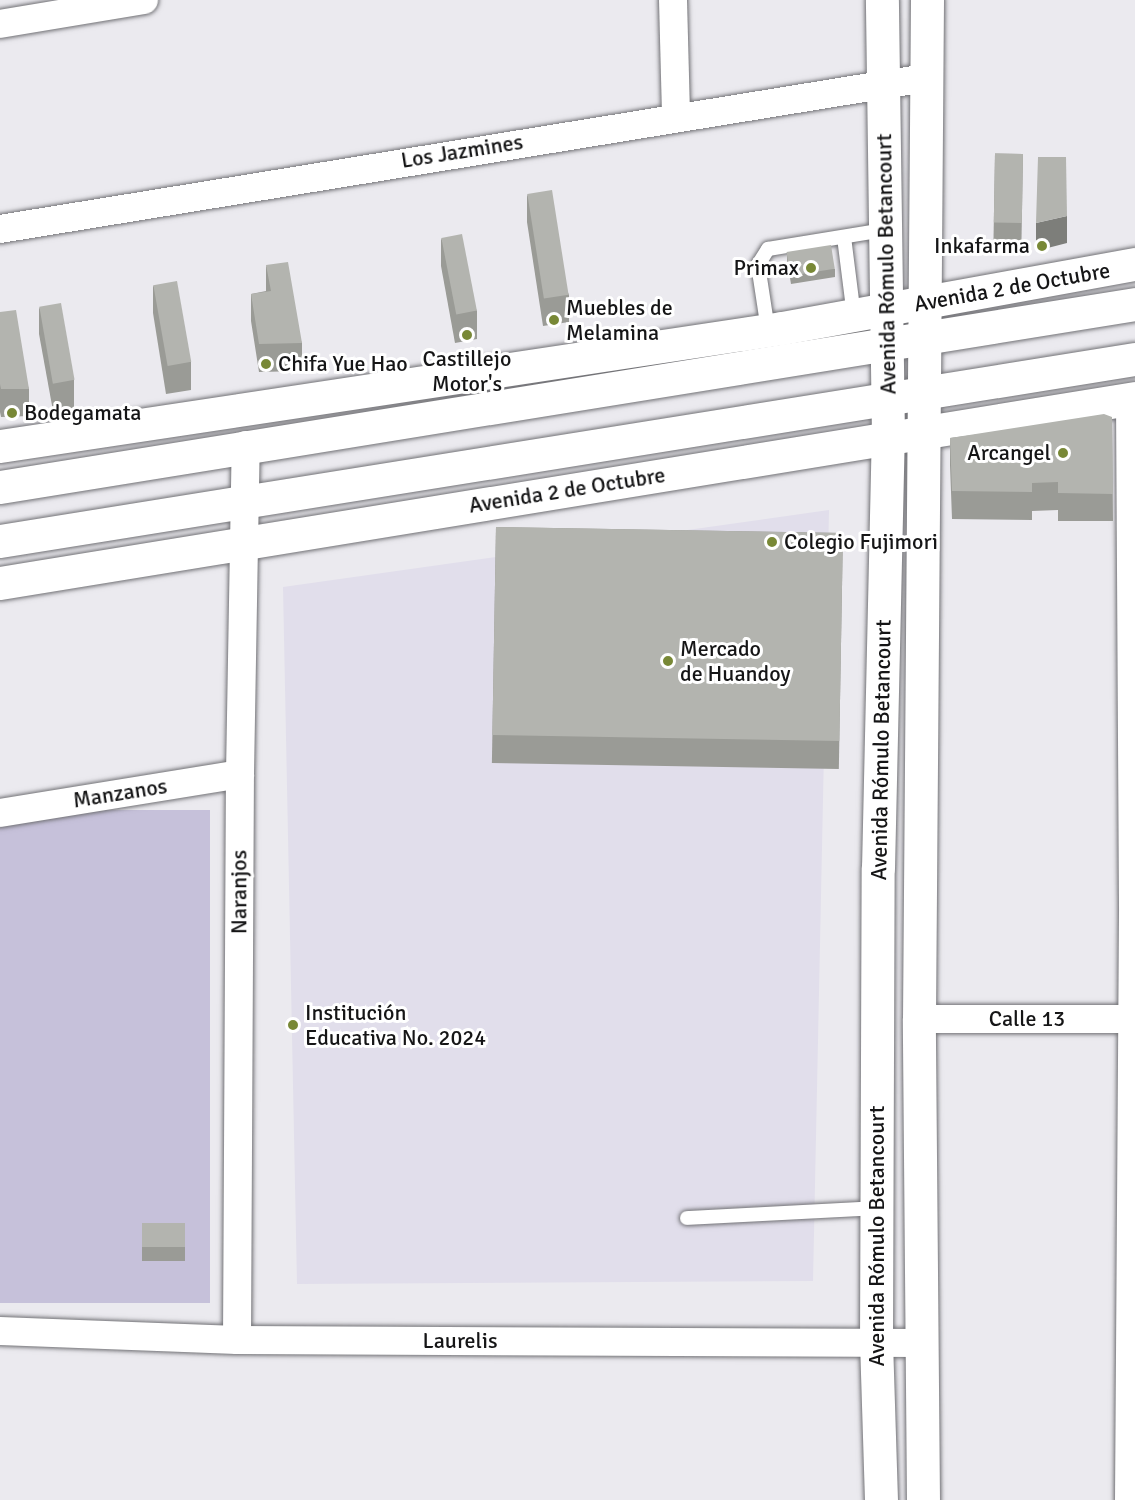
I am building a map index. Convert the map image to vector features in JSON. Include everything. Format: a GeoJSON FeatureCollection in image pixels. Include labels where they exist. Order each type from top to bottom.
{"type":"FeatureCollection","features":[{"type":"Feature","properties":{"kind":"street"},"geometry":{"type":"LineString","coordinates":[[0,24],[144,0]]}},
{"type":"Feature","properties":{"kind":"street"},"geometry":{"type":"LineString","coordinates":[[673,0],[676,117]]}},
{"type":"Feature","properties":{"kind":"street","name":"Avenida Rómulo Betancourt"},"geometry":{"type":"LineString","coordinates":[[880,1500],[876,1343],[878,868],[888,400],[887,344],[870,313],[884,230],[882,0]]}},
{"type":"Feature","properties":{"kind":"street","name":"Avenida Rómulo Betancourt"},"geometry":{"type":"LineString","coordinates":[[923,1500],[919,1019],[927,0]]}},
{"type":"Feature","properties":{"kind":"street","name":"Los Jazmines"},"geometry":{"type":"LineString","coordinates":[[0,229],[925,78]]}},
{"type":"Feature","properties":{"kind":"street","name":"Avenida 2 de Octubre"},"geometry":{"type":"LineString","coordinates":[[0,446],[768,330],[1135,264]]}},
{"type":"Feature","properties":{"kind":"street","name":"Avenida 2 de Octubre"},"geometry":{"type":"LineString","coordinates":[[0,487],[246,445],[1135,304]]}},
{"type":"Feature","properties":{"kind":"street","name":"Avenida 2 de Octubre"},"geometry":{"type":"LineString","coordinates":[[0,541],[244,500],[888,400],[1135,359]]}},
{"type":"Feature","properties":{"kind":"street"},"geometry":{"type":"LineString","coordinates":[[1129,1500],[1133,398]]}},
{"type":"Feature","properties":{"kind":"street","name":"Avenida 2 de Octubre"},"geometry":{"type":"LineString","coordinates":[[0,583],[1133,398]]}},
{"type":"Feature","properties":{"kind":"street","name":"Naranjos"},"geometry":{"type":"LineString","coordinates":[[237,1340],[240,774],[246,445]]}},
{"type":"Feature","properties":{"kind":"street","name":"Manzanos"},"geometry":{"type":"LineString","coordinates":[[0,813],[240,774]]}},
{"type":"Feature","properties":{"kind":"street","name":"Calle 13"},"geometry":{"type":"LineString","coordinates":[[919,1019],[1132,1019]]}},
{"type":"Feature","properties":{"kind":"street","name":"Laurelis"},"geometry":{"type":"LineString","coordinates":[[0,1331],[237,1340],[920,1343]]}},
{"type":"Feature","properties":{"kind":"lane"},"geometry":{"type":"LineString","coordinates":[[768,330],[758,265],[760,256],[768,249],[884,230]]}},
{"type":"Feature","properties":{"kind":"lane"},"geometry":{"type":"LineString","coordinates":[[844,237],[870,313]]}},
{"type":"Feature","properties":{"kind":"lane"},"geometry":{"type":"LineString","coordinates":[[687,1218],[877,1208]]}},
{"type":"Feature","properties":{"kind":"shaded area"},"geometry":{"type":"Polygon","coordinates":[[[829,510],[813,1281],[297,1284],[283,587],[829,510]]]}},
{"type":"Feature","properties":{"kind":"shaded area"},"geometry":{"type":"Polygon","coordinates":[[[0,810],[210,810],[210,1303],[0,1303],[0,810]]]}},
{"type":"Feature","properties":{"kind":"building"},"geometry":{"type":"Polygon","coordinates":[[[995,154],[1023,154],[1022,223],[994,223],[995,154]]]}},
{"type":"Feature","properties":{"kind":"building"},"geometry":{"type":"Polygon","coordinates":[[[1038,157],[1066,157],[1067,216],[1036,223],[1038,157]]]}},
{"type":"Feature","properties":{"kind":"building"},"geometry":{"type":"Polygon","coordinates":[[[552,190],[569,295],[544,299],[527,194],[552,190]]]}},
{"type":"Feature","properties":{"kind":"building"},"geometry":{"type":"Polygon","coordinates":[[[462,234],[477,311],[456,315],[441,238],[462,234]]]}},
{"type":"Feature","properties":{"kind":"building","name":"Primax"},"geometry":{"type":"Polygon","coordinates":[[[831,245],[835,269],[790,276],[787,252],[831,245]]]}},
{"type":"Feature","properties":{"kind":"building"},"geometry":{"type":"Polygon","coordinates":[[[288,262],[302,343],[259,344],[251,294],[271,291],[266,265],[288,262]]]}},
{"type":"Feature","properties":{"kind":"building"},"geometry":{"type":"Polygon","coordinates":[[[177,281],[191,362],[168,366],[153,285],[177,281]]]}},
{"type":"Feature","properties":{"kind":"building"},"geometry":{"type":"Polygon","coordinates":[[[61,303],[75,380],[53,384],[39,307],[61,303]]]}},
{"type":"Feature","properties":{"kind":"building"},"geometry":{"type":"Polygon","coordinates":[[[16,310],[29,389],[1,389],[0,312],[16,310]]]}},
{"type":"Feature","properties":{"kind":"building"},"geometry":{"type":"Polygon","coordinates":[[[1104,414],[1112,417],[1113,494],[1058,493],[1058,482],[1032,483],[1032,492],[952,491],[950,438],[1104,414]]]}},
{"type":"Feature","properties":{"kind":"building","name":"Mercado de Huandoy"},"geometry":{"type":"Polygon","coordinates":[[[496,527],[843,533],[839,741],[492,735],[496,527]]]}},
{"type":"Feature","properties":{"kind":"building"},"geometry":{"type":"Polygon","coordinates":[[[142,1223],[185,1223],[185,1247],[142,1247],[142,1223]]]}},
{"type":"Feature","properties":{"kind":"place","name":"Inkafarma"},"geometry":{"type":"Point","coordinates":[1042,246]}},
{"type":"Feature","properties":{"kind":"place","name":"Primax"},"geometry":{"type":"Point","coordinates":[811,268]}},
{"type":"Feature","properties":{"kind":"place","name":"Muebles de Melamina"},"geometry":{"type":"Point","coordinates":[554,320]}},
{"type":"Feature","properties":{"kind":"place","name":"Castillejo Motor's"},"geometry":{"type":"Point","coordinates":[467,335]}},
{"type":"Feature","properties":{"kind":"place","name":"Chifa Yue Hao"},"geometry":{"type":"Point","coordinates":[266,364]}},
{"type":"Feature","properties":{"kind":"place","name":"Bodegamata"},"geometry":{"type":"Point","coordinates":[12,413]}},
{"type":"Feature","properties":{"kind":"place","name":"Arcangel"},"geometry":{"type":"Point","coordinates":[1063,453]}},
{"type":"Feature","properties":{"kind":"place","name":"Colegio Fujimori"},"geometry":{"type":"Point","coordinates":[772,542]}},
{"type":"Feature","properties":{"kind":"place","name":"Mercado de Huandoy"},"geometry":{"type":"Point","coordinates":[668,661]}},
{"type":"Feature","properties":{"kind":"place","name":"Institución Educativa No. 2024"},"geometry":{"type":"Point","coordinates":[293,1025]}}]}
